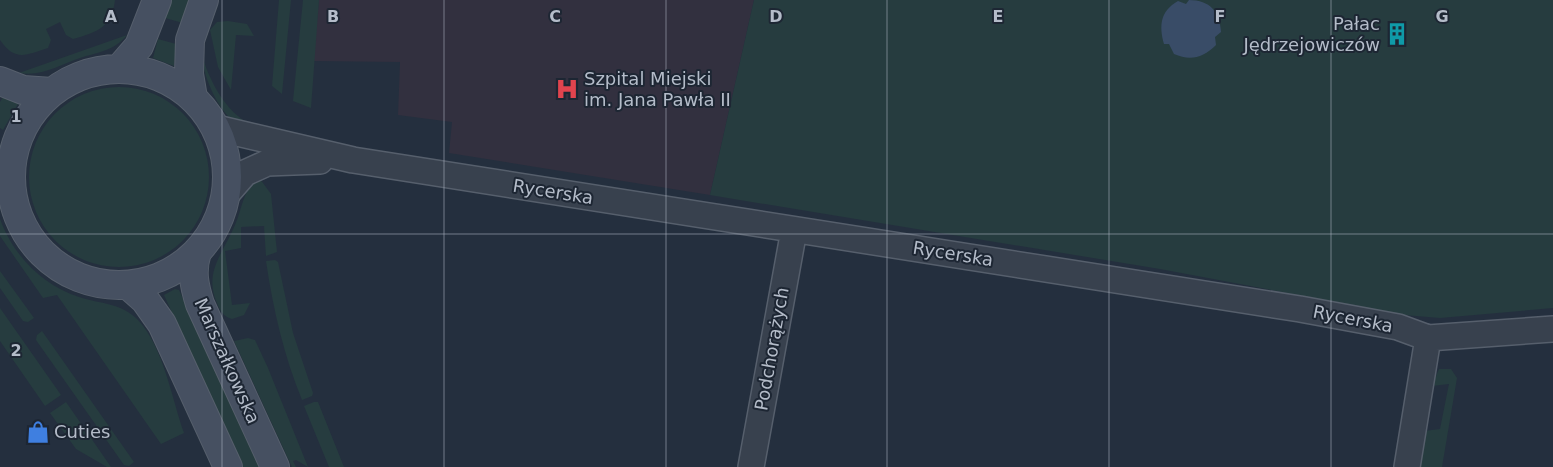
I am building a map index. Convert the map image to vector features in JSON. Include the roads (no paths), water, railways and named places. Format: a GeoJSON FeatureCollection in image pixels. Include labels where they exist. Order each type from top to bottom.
{"type":"FeatureCollection","features":[{"type":"Feature","properties":{"kind":"main road"},"geometry":{"type":"LineString","coordinates":[[120,68],[139,46],[156,0]]}},
{"type":"Feature","properties":{"kind":"main road"},"geometry":{"type":"LineString","coordinates":[[193,98],[189,74],[190,40],[204,0]]}},
{"type":"Feature","properties":{"kind":"main road"},"geometry":{"type":"LineString","coordinates":[[120,68],[146,72],[171,82],[193,98],[206,112],[216,128],[224,150],[227,173],[225,196],[215,226],[197,252],[176,268],[151,280],[128,285],[95,282],[67,271],[43,254],[24,230],[14,204],[7,150],[36,108],[52,92],[73,79],[96,71],[120,68]]}},
{"type":"Feature","properties":{"kind":"main road"},"geometry":{"type":"LineString","coordinates":[[0,82],[23,90],[52,92]]}},
{"type":"Feature","properties":{"kind":"main road","name":"Marszałkowska"},"geometry":{"type":"LineString","coordinates":[[197,252],[193,267],[193,281],[200,304],[275,467]]}},
{"type":"Feature","properties":{"kind":"main road"},"geometry":{"type":"LineString","coordinates":[[128,285],[145,300],[162,324],[228,467]]}},
{"type":"Feature","properties":{"kind":"street","name":"Rycerska"},"geometry":{"type":"LineString","coordinates":[[216,128],[353,160],[1300,309],[1398,327],[1428,338],[1553,328]]}},
{"type":"Feature","properties":{"kind":"street","name":"Rycerska"},"geometry":{"type":"LineString","coordinates":[[225,196],[245,174],[267,163],[353,160]]}},
{"type":"Feature","properties":{"kind":"street","name":"Podchorążych"},"geometry":{"type":"LineString","coordinates":[[751,467],[794,230]]}},
{"type":"Feature","properties":{"kind":"street"},"geometry":{"type":"LineString","coordinates":[[1406,467],[1428,338]]}},
{"type":"Feature","properties":{"kind":"water"},"geometry":{"type":"Polygon","coordinates":[[[1189,0],[1203,2],[1212,8],[1219,19],[1221,32],[1215,37],[1216,45],[1206,53],[1191,58],[1174,54],[1169,44],[1164,44],[1161,25],[1164,14],[1172,5],[1178,1],[1186,4],[1189,0]]]}},
{"type":"Feature","properties":{"kind":"place","name":"Pałac Jędrzejowiczów"},"geometry":{"type":"Point","coordinates":[1397,34]}},
{"type":"Feature","properties":{"kind":"place","name":"Szpital Miejski im. Jana Pawła II"},"geometry":{"type":"Point","coordinates":[567,89]}},
{"type":"Feature","properties":{"kind":"place","name":"Cuties"},"geometry":{"type":"Point","coordinates":[38,432]}}]}
